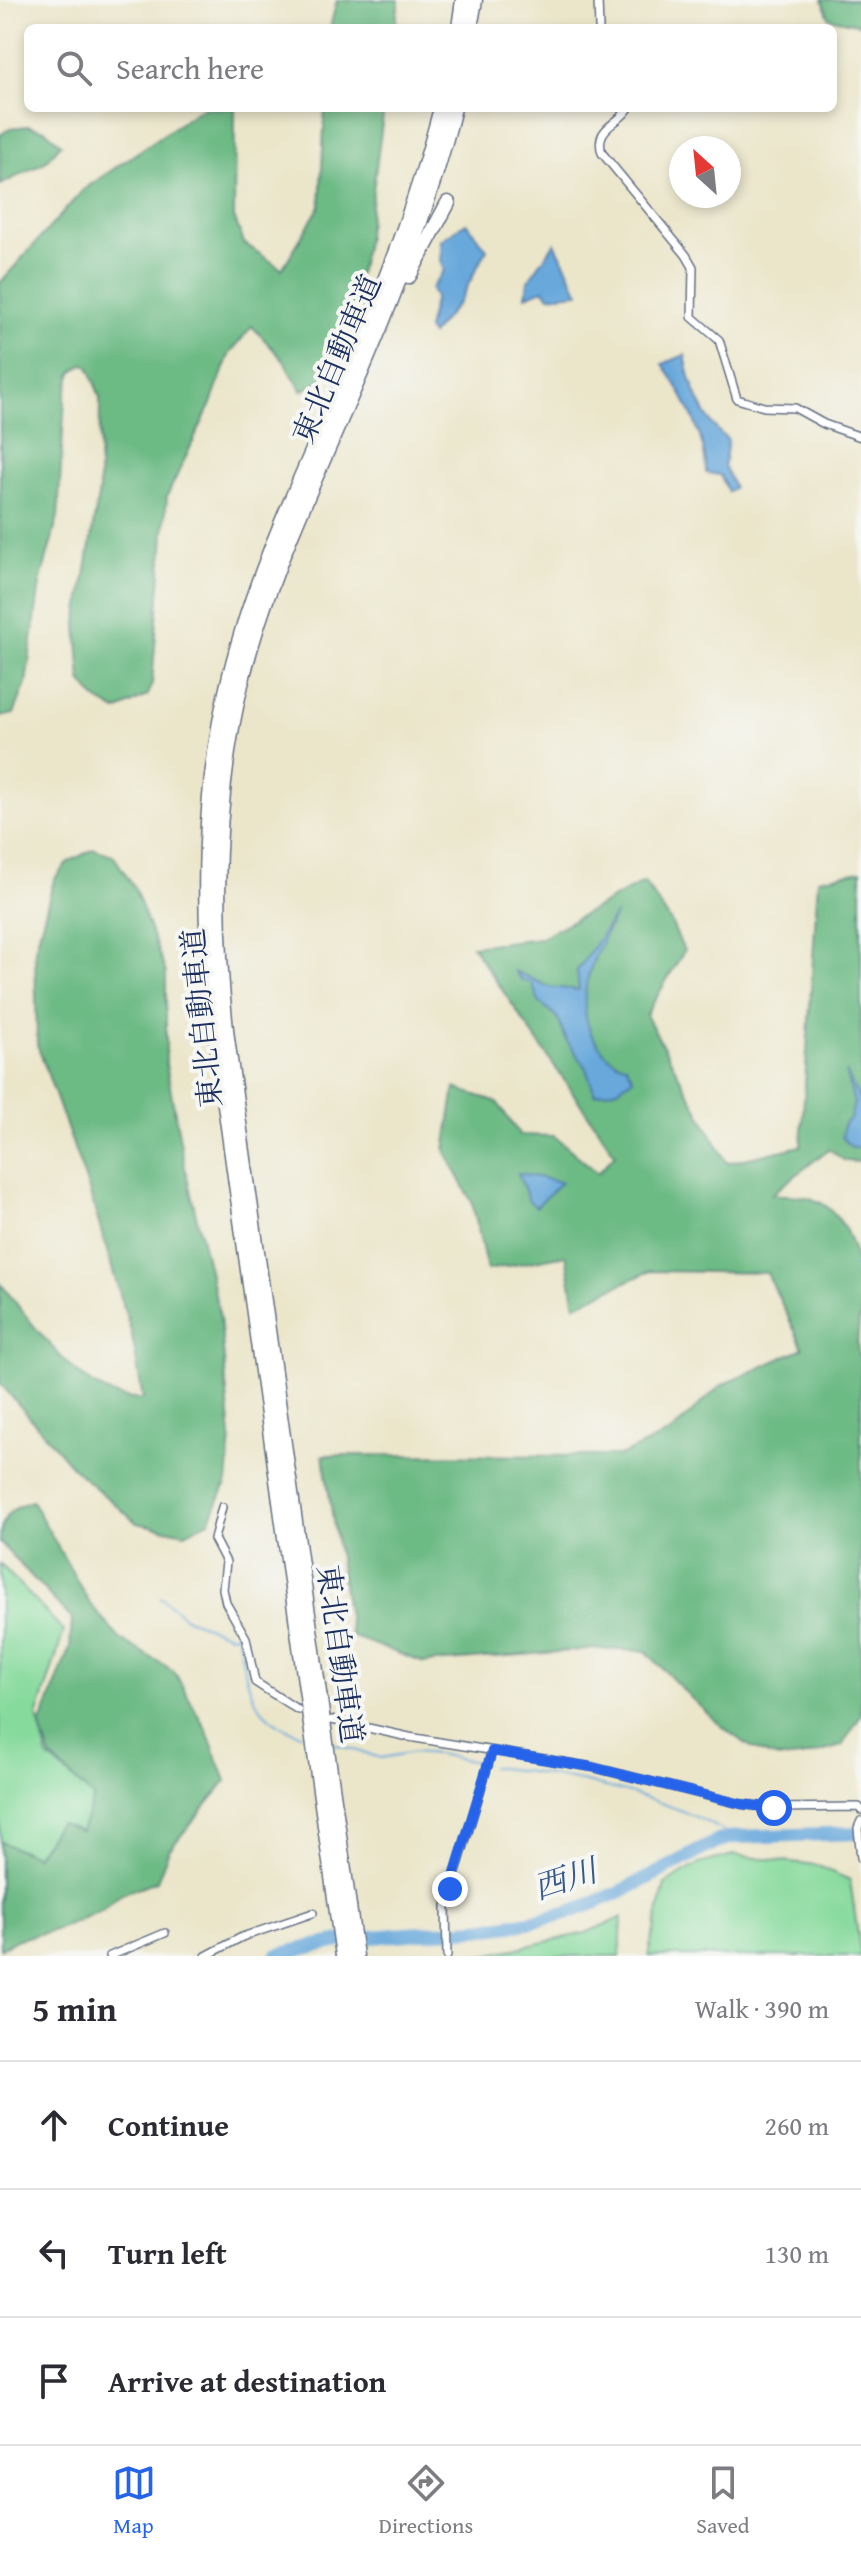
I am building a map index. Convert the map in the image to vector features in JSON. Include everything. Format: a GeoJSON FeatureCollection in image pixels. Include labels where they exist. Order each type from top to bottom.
{"type":"FeatureCollection","features":[{"type":"Feature","properties":{"kind":"highway"},"geometry":{"type":"LineString","coordinates":[[453,24],[456,0]]}},
{"type":"Feature","properties":{"kind":"highway"},"geometry":{"type":"LineString","coordinates":[[460,24],[463,0]]}},
{"type":"Feature","properties":{"kind":"highway"},"geometry":{"type":"LineString","coordinates":[[471,24],[475,0]]}},
{"type":"Feature","properties":{"kind":"highway","name":"東北自動車道"},"geometry":{"type":"LineString","coordinates":[[356,1956],[345,1922],[216,1047],[206,934],[206,844],[213,765],[223,707],[246,619],[272,548],[400,241],[440,112]]}},
{"type":"Feature","properties":{"kind":"highway","name":"東北自動車道"},"geometry":{"type":"LineString","coordinates":[[343,1956],[345,1922],[232,1077],[220,973],[217,893],[226,765],[243,674],[273,578],[412,245],[453,112]]}},
{"type":"Feature","properties":{"kind":"highway"},"geometry":{"type":"LineString","coordinates":[[342,418],[371,368],[412,269],[448,203]]}},
{"type":"Feature","properties":{"kind":"street"},"geometry":{"type":"LineString","coordinates":[[598,0],[599,24]]}},
{"type":"Feature","properties":{"kind":"street"},"geometry":{"type":"LineString","coordinates":[[625,112],[601,134],[599,143],[602,153],[693,267],[692,317],[719,340],[737,399],[764,407],[795,408],[824,424],[861,437]]}},
{"type":"Feature","properties":{"kind":"street"},"geometry":{"type":"LineString","coordinates":[[222,1507],[214,1539],[226,1562],[223,1589],[226,1603],[246,1638],[255,1682],[298,1710]]}},
{"type":"Feature","properties":{"kind":"street"},"geometry":{"type":"LineString","coordinates":[[332,1720],[640,1777],[741,1804],[774,1808],[859,1807],[861,1810]]}},
{"type":"Feature","properties":{"kind":"street"},"geometry":{"type":"LineString","coordinates":[[447,1953],[446,1906],[492,1751]]}},
{"type":"Feature","properties":{"kind":"street"},"geometry":{"type":"LineString","coordinates":[[859,1825],[861,1858]]}},
{"type":"Feature","properties":{"kind":"street"},"geometry":{"type":"LineString","coordinates":[[206,1956],[242,1937],[313,1913]]}},
{"type":"Feature","properties":{"kind":"street"},"geometry":{"type":"LineString","coordinates":[[110,1956],[165,1933]]}},
{"type":"Feature","properties":{"kind":"green space"},"geometry":{"type":"Polygon","coordinates":[[[337,0],[399,0],[396,24],[331,24],[337,0]]]}},
{"type":"Feature","properties":{"kind":"green space"},"geometry":{"type":"Polygon","coordinates":[[[822,0],[861,0],[861,25],[829,18],[822,0]]]}},
{"type":"Feature","properties":{"kind":"green space"},"geometry":{"type":"Polygon","coordinates":[[[196,112],[235,112],[234,217],[244,243],[282,269],[320,206],[325,112],[383,112],[366,242],[338,355],[323,379],[302,391],[284,361],[252,326],[229,355],[210,406],[167,496],[152,683],[148,695],[117,711],[96,699],[81,681],[77,624],[99,491],[100,398],[89,367],[84,364],[72,372],[65,396],[58,517],[40,583],[26,683],[14,714],[0,717],[0,283],[83,190],[196,112]]]}},
{"type":"Feature","properties":{"kind":"green space"},"geometry":{"type":"Polygon","coordinates":[[[29,126],[45,130],[61,144],[45,162],[0,185],[0,135],[11,128],[29,126]]]}},
{"type":"Feature","properties":{"kind":"green space"},"geometry":{"type":"Polygon","coordinates":[[[94,849],[113,855],[135,889],[166,973],[166,1065],[185,1168],[220,1317],[231,1437],[227,1482],[209,1521],[185,1533],[137,1523],[77,1472],[0,1383],[0,1283],[45,1339],[81,1375],[101,1389],[122,1397],[143,1399],[132,1335],[89,1190],[37,1044],[35,949],[54,880],[68,862],[94,849]]]}},
{"type":"Feature","properties":{"kind":"green space"},"geometry":{"type":"Polygon","coordinates":[[[861,871],[861,1162],[845,1161],[829,1149],[772,1194],[805,1197],[828,1208],[846,1232],[859,1278],[861,1715],[842,1746],[792,1758],[775,1757],[758,1750],[740,1740],[706,1712],[646,1651],[594,1649],[424,1663],[351,1636],[323,1455],[620,1456],[671,1432],[720,1386],[803,1348],[767,1273],[650,1271],[575,1305],[566,1255],[487,1270],[472,1202],[445,1150],[455,1088],[497,1102],[520,1135],[554,1136],[598,1173],[615,1154],[472,946],[540,938],[644,882],[671,922],[684,951],[646,1015],[727,1163],[801,1146],[818,879],[861,871]]]}},
{"type":"Feature","properties":{"kind":"green space"},"geometry":{"type":"Polygon","coordinates":[[[32,1501],[90,1604],[120,1639],[174,1671],[206,1729],[226,1781],[169,1850],[157,1881],[121,1894],[102,1910],[55,1930],[18,1939],[0,1949],[0,1842],[36,1856],[59,1823],[81,1831],[94,1798],[51,1757],[40,1726],[70,1647],[72,1619],[0,1543],[7,1516],[17,1507],[32,1501]]]}},
{"type":"Feature","properties":{"kind":"green space"},"geometry":{"type":"Polygon","coordinates":[[[0,1564],[64,1631],[37,1717],[48,1757],[94,1797],[81,1831],[59,1824],[35,1856],[0,1842],[0,1564]]]}},
{"type":"Feature","properties":{"kind":"green space"},"geometry":{"type":"Polygon","coordinates":[[[733,1855],[816,1865],[850,1880],[861,1956],[648,1956],[665,1884],[699,1864],[733,1855]]]}},
{"type":"Feature","properties":{"kind":"green space"},"geometry":{"type":"Polygon","coordinates":[[[622,1917],[620,1956],[482,1956],[586,1933],[622,1917]]]}},
{"type":"Feature","properties":{"kind":"water"},"geometry":{"type":"Polygon","coordinates":[[[466,223],[487,249],[459,302],[431,335],[427,329],[435,297],[431,289],[444,270],[441,240],[466,223]]]}},
{"type":"Feature","properties":{"kind":"water"},"geometry":{"type":"Polygon","coordinates":[[[555,243],[579,293],[549,296],[543,289],[526,296],[528,281],[555,243]]]}},
{"type":"Feature","properties":{"kind":"water"},"geometry":{"type":"Polygon","coordinates":[[[685,355],[699,402],[712,423],[728,440],[724,466],[734,488],[728,492],[720,475],[706,473],[698,430],[663,364],[685,355]]]}},
{"type":"Feature","properties":{"kind":"water"},"geometry":{"type":"Polygon","coordinates":[[[616,913],[588,977],[585,1011],[597,1043],[609,1057],[626,1065],[633,1078],[618,1089],[595,1094],[585,1066],[567,1041],[557,1017],[539,1002],[532,983],[522,980],[514,971],[549,987],[579,990],[577,971],[616,913]]]}},
{"type":"Feature","properties":{"kind":"water"},"geometry":{"type":"Polygon","coordinates":[[[846,1072],[861,1103],[861,1149],[850,1146],[842,1137],[844,1123],[850,1119],[854,1103],[846,1072]]]}},
{"type":"Feature","properties":{"kind":"water"},"geometry":{"type":"Polygon","coordinates":[[[518,1173],[561,1182],[536,1207],[529,1201],[518,1173]]]}},
{"type":"Feature","properties":{"kind":"waterway"},"geometry":{"type":"LineString","coordinates":[[854,1266],[861,1278]]}},
{"type":"Feature","properties":{"kind":"waterway"},"geometry":{"type":"LineString","coordinates":[[160,1597],[187,1619],[230,1635],[237,1634],[248,1682],[260,1708],[270,1719],[301,1734]]}},
{"type":"Feature","properties":{"kind":"waterway"},"geometry":{"type":"LineString","coordinates":[[334,1744],[381,1758],[414,1752],[485,1764]]}},
{"type":"Feature","properties":{"kind":"waterway"},"geometry":{"type":"LineString","coordinates":[[491,1767],[617,1790],[679,1810],[734,1837]]}},
{"type":"Feature","properties":{"kind":"waterway","name":"西川"},"geometry":{"type":"LineString","coordinates":[[277,1956],[343,1941],[506,1926],[563,1914],[609,1897],[718,1841],[734,1837],[861,1833]]}},
{"type":"Feature","properties":{"kind":"route"},"geometry":{"type":"LineString","coordinates":[[450,1889],[492,1751],[592,1767],[741,1804],[774,1808]]}}]}
